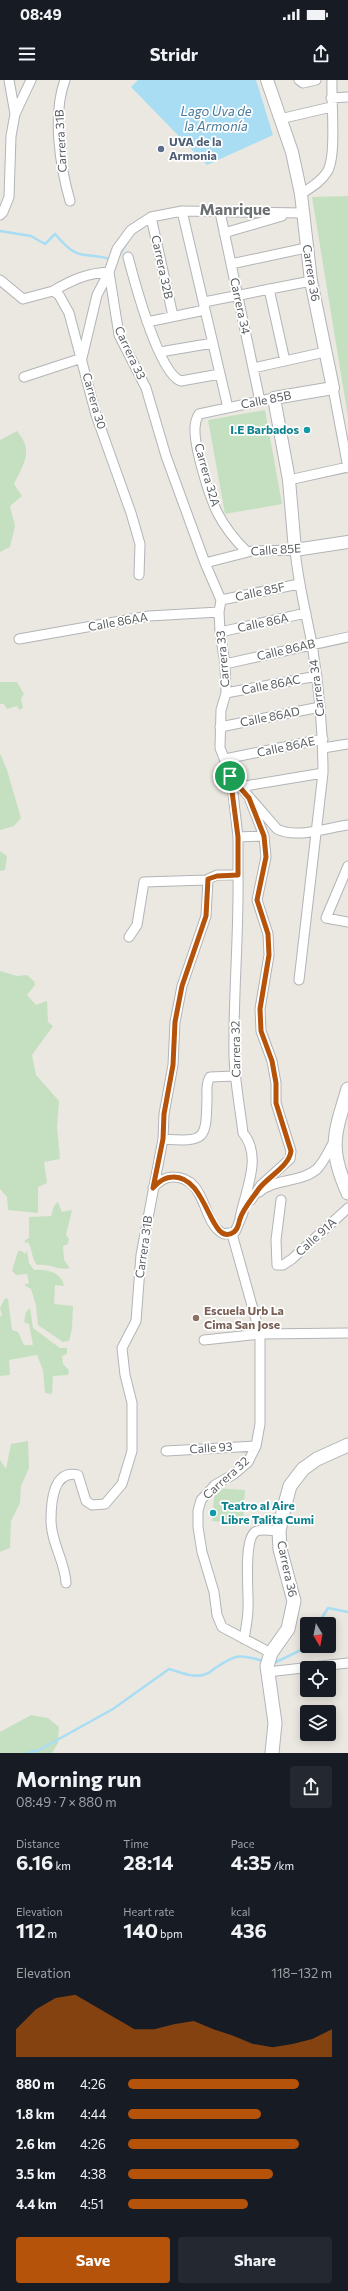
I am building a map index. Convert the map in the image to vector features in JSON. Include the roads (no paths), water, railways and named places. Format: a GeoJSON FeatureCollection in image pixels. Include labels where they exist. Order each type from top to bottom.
{"type":"FeatureCollection","features":[{"type":"Feature","properties":{"kind":"main road"},"geometry":{"type":"LineString","coordinates":[[348,1089],[334,1142],[339,1173],[348,1193]]}},
{"type":"Feature","properties":{"kind":"main road","name":"Carrera 36"},"geometry":{"type":"LineString","coordinates":[[267,1672],[266,1666],[271,1653],[288,1629],[294,1601],[280,1549],[279,1531],[286,1501],[295,1478],[317,1459],[348,1445]]}},
{"type":"Feature","properties":{"kind":"main road"},"geometry":{"type":"LineString","coordinates":[[267,1672],[275,1723],[272,1753]]}},
{"type":"Feature","properties":{"kind":"street"},"geometry":{"type":"LineString","coordinates":[[0,215],[3,212],[9,196],[11,136],[15,114],[31,80]]}},
{"type":"Feature","properties":{"kind":"street","name":"Carrera 31B"},"geometry":{"type":"LineString","coordinates":[[66,80],[60,94],[60,132],[62,172],[70,202]]}},
{"type":"Feature","properties":{"kind":"street","name":"Carrera 36"},"geometry":{"type":"LineString","coordinates":[[268,80],[292,152],[301,194],[311,281],[348,468]]}},
{"type":"Feature","properties":{"kind":"street"},"geometry":{"type":"LineString","coordinates":[[300,81],[316,80]]}},
{"type":"Feature","properties":{"kind":"street"},"geometry":{"type":"LineString","coordinates":[[301,194],[314,186],[327,172],[333,159],[331,107],[332,80]]}},
{"type":"Feature","properties":{"kind":"street"},"geometry":{"type":"LineString","coordinates":[[0,87],[9,83],[15,114]]}},
{"type":"Feature","properties":{"kind":"street"},"geometry":{"type":"LineString","coordinates":[[332,98],[348,97]]}},
{"type":"Feature","properties":{"kind":"street"},"geometry":{"type":"LineString","coordinates":[[280,119],[331,107]]}},
{"type":"Feature","properties":{"kind":"street"},"geometry":{"type":"LineString","coordinates":[[151,217],[182,210],[304,214]]}},
{"type":"Feature","properties":{"kind":"street"},"geometry":{"type":"LineString","coordinates":[[182,210],[228,408]]}},
{"type":"Feature","properties":{"kind":"street","name":"Carrera 34"},"geometry":{"type":"LineString","coordinates":[[220,212],[260,401]]}},
{"type":"Feature","properties":{"kind":"street"},"geometry":{"type":"LineString","coordinates":[[224,233],[290,214]]}},
{"type":"Feature","properties":{"kind":"street","name":"Carrera 33"},"geometry":{"type":"LineString","coordinates":[[151,217],[131,230],[117,249],[109,272],[115,322],[119,335],[146,388],[166,456],[205,563],[221,600],[219,612],[220,632],[225,664],[224,676],[226,693],[222,704],[220,748],[230,776],[249,798],[264,836],[266,857],[257,900],[268,934],[269,955],[260,1009],[261,1031],[272,1061],[276,1083],[276,1103],[291,1151],[290,1159],[266,1180],[240,1218]]}},
{"type":"Feature","properties":{"kind":"street","name":"Carrera 32B"},"geometry":{"type":"LineString","coordinates":[[151,217],[173,316]]}},
{"type":"Feature","properties":{"kind":"street"},"geometry":{"type":"LineString","coordinates":[[231,264],[306,248]]}},
{"type":"Feature","properties":{"kind":"street"},"geometry":{"type":"LineString","coordinates":[[128,257],[147,322],[160,352],[176,379],[181,381],[220,374]]}},
{"type":"Feature","properties":{"kind":"street"},"geometry":{"type":"LineString","coordinates":[[0,280],[23,299],[54,291],[86,275],[109,272]]}},
{"type":"Feature","properties":{"kind":"street"},"geometry":{"type":"LineString","coordinates":[[24,377],[82,358],[97,294],[109,272]]}},
{"type":"Feature","properties":{"kind":"street"},"geometry":{"type":"LineString","coordinates":[[147,322],[173,316],[238,295],[311,281]]}},
{"type":"Feature","properties":{"kind":"street"},"geometry":{"type":"LineString","coordinates":[[269,289],[285,361]]}},
{"type":"Feature","properties":{"kind":"street","name":"Carrera 30"},"geometry":{"type":"LineString","coordinates":[[54,291],[59,295],[69,313],[77,348],[82,358],[98,420],[106,438],[140,544],[139,575]]}},
{"type":"Feature","properties":{"kind":"street"},"geometry":{"type":"LineString","coordinates":[[160,352],[213,343]]}},
{"type":"Feature","properties":{"kind":"street"},"geometry":{"type":"LineString","coordinates":[[253,368],[325,352]]}},
{"type":"Feature","properties":{"kind":"street","name":"Calle 85B"},"geometry":{"type":"LineString","coordinates":[[200,414],[274,398],[333,388]]}},
{"type":"Feature","properties":{"kind":"street","name":"Carrera 34"},"geometry":{"type":"LineString","coordinates":[[274,398],[289,480],[299,584],[306,613],[317,676],[323,744],[323,772],[299,980]]}},
{"type":"Feature","properties":{"kind":"street","name":"Carrera 32A"},"geometry":{"type":"LineString","coordinates":[[200,414],[196,420],[194,429],[201,460],[216,511],[229,532],[247,552]]}},
{"type":"Feature","properties":{"kind":"street"},"geometry":{"type":"LineString","coordinates":[[289,480],[348,468]]}},
{"type":"Feature","properties":{"kind":"street","name":"Calle 85E"},"geometry":{"type":"LineString","coordinates":[[205,563],[247,552],[295,550],[348,542]]}},
{"type":"Feature","properties":{"kind":"street","name":"Calle 85F"},"geometry":{"type":"LineString","coordinates":[[221,600],[299,584]]}},
{"type":"Feature","properties":{"kind":"street","name":"Calle 86AA"},"geometry":{"type":"LineString","coordinates":[[19,639],[149,616],[219,612]]}},
{"type":"Feature","properties":{"kind":"street","name":"Calle 86A"},"geometry":{"type":"LineString","coordinates":[[220,632],[306,613]]}},
{"type":"Feature","properties":{"kind":"street","name":"Calle 86AB"},"geometry":{"type":"LineString","coordinates":[[225,664],[348,637]]}},
{"type":"Feature","properties":{"kind":"street","name":"Calle 86AC"},"geometry":{"type":"LineString","coordinates":[[226,693],[317,676]]}},
{"type":"Feature","properties":{"kind":"street","name":"Calle 86AD"},"geometry":{"type":"LineString","coordinates":[[220,727],[320,707]]}},
{"type":"Feature","properties":{"kind":"street"},"geometry":{"type":"LineString","coordinates":[[323,744],[348,744]]}},
{"type":"Feature","properties":{"kind":"street","name":"Calle 86AE"},"geometry":{"type":"LineString","coordinates":[[225,759],[323,744]]}},
{"type":"Feature","properties":{"kind":"street"},"geometry":{"type":"LineString","coordinates":[[239,787],[323,772]]}},
{"type":"Feature","properties":{"kind":"street"},"geometry":{"type":"LineString","coordinates":[[129,938],[137,925],[144,882],[207,880],[210,877],[238,875],[238,837],[230,776]]}},
{"type":"Feature","properties":{"kind":"street"},"geometry":{"type":"LineString","coordinates":[[249,798],[276,829],[286,834],[297,834],[348,824]]}},
{"type":"Feature","properties":{"kind":"street"},"geometry":{"type":"LineString","coordinates":[[238,837],[264,836]]}},
{"type":"Feature","properties":{"kind":"street"},"geometry":{"type":"LineString","coordinates":[[348,866],[326,918],[348,922]]}},
{"type":"Feature","properties":{"kind":"street","name":"Carrera 32"},"geometry":{"type":"LineString","coordinates":[[238,875],[234,988],[235,1076],[243,1133],[249,1140],[254,1159],[240,1218]]}},
{"type":"Feature","properties":{"kind":"street","name":"Carrera 31B"},"geometry":{"type":"LineString","coordinates":[[66,1583],[65,1569],[58,1556],[51,1520],[54,1489],[58,1480],[66,1475],[78,1475],[86,1501],[92,1505],[105,1504],[122,1484],[132,1451],[132,1403],[125,1376],[122,1348],[136,1321],[141,1255],[163,1139],[164,1114],[173,1065],[175,1022],[182,986],[206,916],[207,880]]}},
{"type":"Feature","properties":{"kind":"street"},"geometry":{"type":"LineString","coordinates":[[163,1139],[188,1140],[200,1137],[204,1133],[208,1079],[210,1077],[235,1076]]}},
{"type":"Feature","properties":{"kind":"street"},"geometry":{"type":"LineString","coordinates":[[251,1200],[263,1189],[311,1173],[318,1168],[334,1142]]}},
{"type":"Feature","properties":{"kind":"street"},"geometry":{"type":"LineString","coordinates":[[153,1188],[163,1179],[177,1177],[184,1179],[195,1188],[201,1197],[216,1229],[224,1234],[232,1234],[238,1228],[240,1218]]}},
{"type":"Feature","properties":{"kind":"street","name":"Calle 91A"},"geometry":{"type":"LineString","coordinates":[[281,1200],[276,1240],[277,1265],[283,1265],[348,1208]]}},
{"type":"Feature","properties":{"kind":"street","name":"Carrera 32"},"geometry":{"type":"LineString","coordinates":[[232,1234],[260,1334],[260,1424],[256,1446],[248,1462],[234,1474],[215,1485],[201,1500],[198,1511],[202,1552],[211,1578],[217,1615],[222,1627],[271,1653]]}},
{"type":"Feature","properties":{"kind":"street"},"geometry":{"type":"LineString","coordinates":[[204,1340],[260,1334],[348,1333]]}},
{"type":"Feature","properties":{"kind":"street","name":"Calle 93"},"geometry":{"type":"LineString","coordinates":[[166,1451],[256,1446]]}},
{"type":"Feature","properties":{"kind":"street"},"geometry":{"type":"LineString","coordinates":[[244,1638],[248,1608],[248,1553],[250,1540],[254,1532],[260,1530],[279,1531]]}},
{"type":"Feature","properties":{"kind":"street"},"geometry":{"type":"LineString","coordinates":[[267,1672],[348,1663]]}},
{"type":"Feature","properties":{"kind":"water","name":"Lago Uva de la Armonía"},"geometry":{"type":"Polygon","coordinates":[[[138,80],[256,80],[273,135],[207,165],[131,87],[138,80]]]}},
{"type":"Feature","properties":{"kind":"waterway"},"geometry":{"type":"LineString","coordinates":[[0,231],[31,236],[45,244],[55,234],[63,243],[76,253],[111,259]]}},
{"type":"Feature","properties":{"kind":"waterway"},"geometry":{"type":"LineString","coordinates":[[119,256],[126,244]]}},
{"type":"Feature","properties":{"kind":"waterway"},"geometry":{"type":"LineString","coordinates":[[322,1617],[328,1608],[348,1612]]}},
{"type":"Feature","properties":{"kind":"waterway"},"geometry":{"type":"LineString","coordinates":[[272,1664],[300,1650]]}},
{"type":"Feature","properties":{"kind":"waterway"},"geometry":{"type":"LineString","coordinates":[[27,1753],[39,1750],[113,1709],[169,1669],[197,1676],[207,1673],[239,1656],[263,1661]]}},
{"type":"Feature","properties":{"kind":"place","name":"UVA de la Armonia"},"geometry":{"type":"Point","coordinates":[161,149]}},
{"type":"Feature","properties":{"kind":"place","name":"I.E Barbados"},"geometry":{"type":"Point","coordinates":[307,430]}},
{"type":"Feature","properties":{"kind":"place","name":"Escuela Urb La Cima San Jose"},"geometry":{"type":"Point","coordinates":[196,1318]}},
{"type":"Feature","properties":{"kind":"place","name":"Teatro al Aire Libre Talita Cumi"},"geometry":{"type":"Point","coordinates":[213,1513]}},
{"type":"Feature","properties":{"kind":"district","name":"Manrique"},"geometry":{"type":"Point","coordinates":[235,209]}}]}
